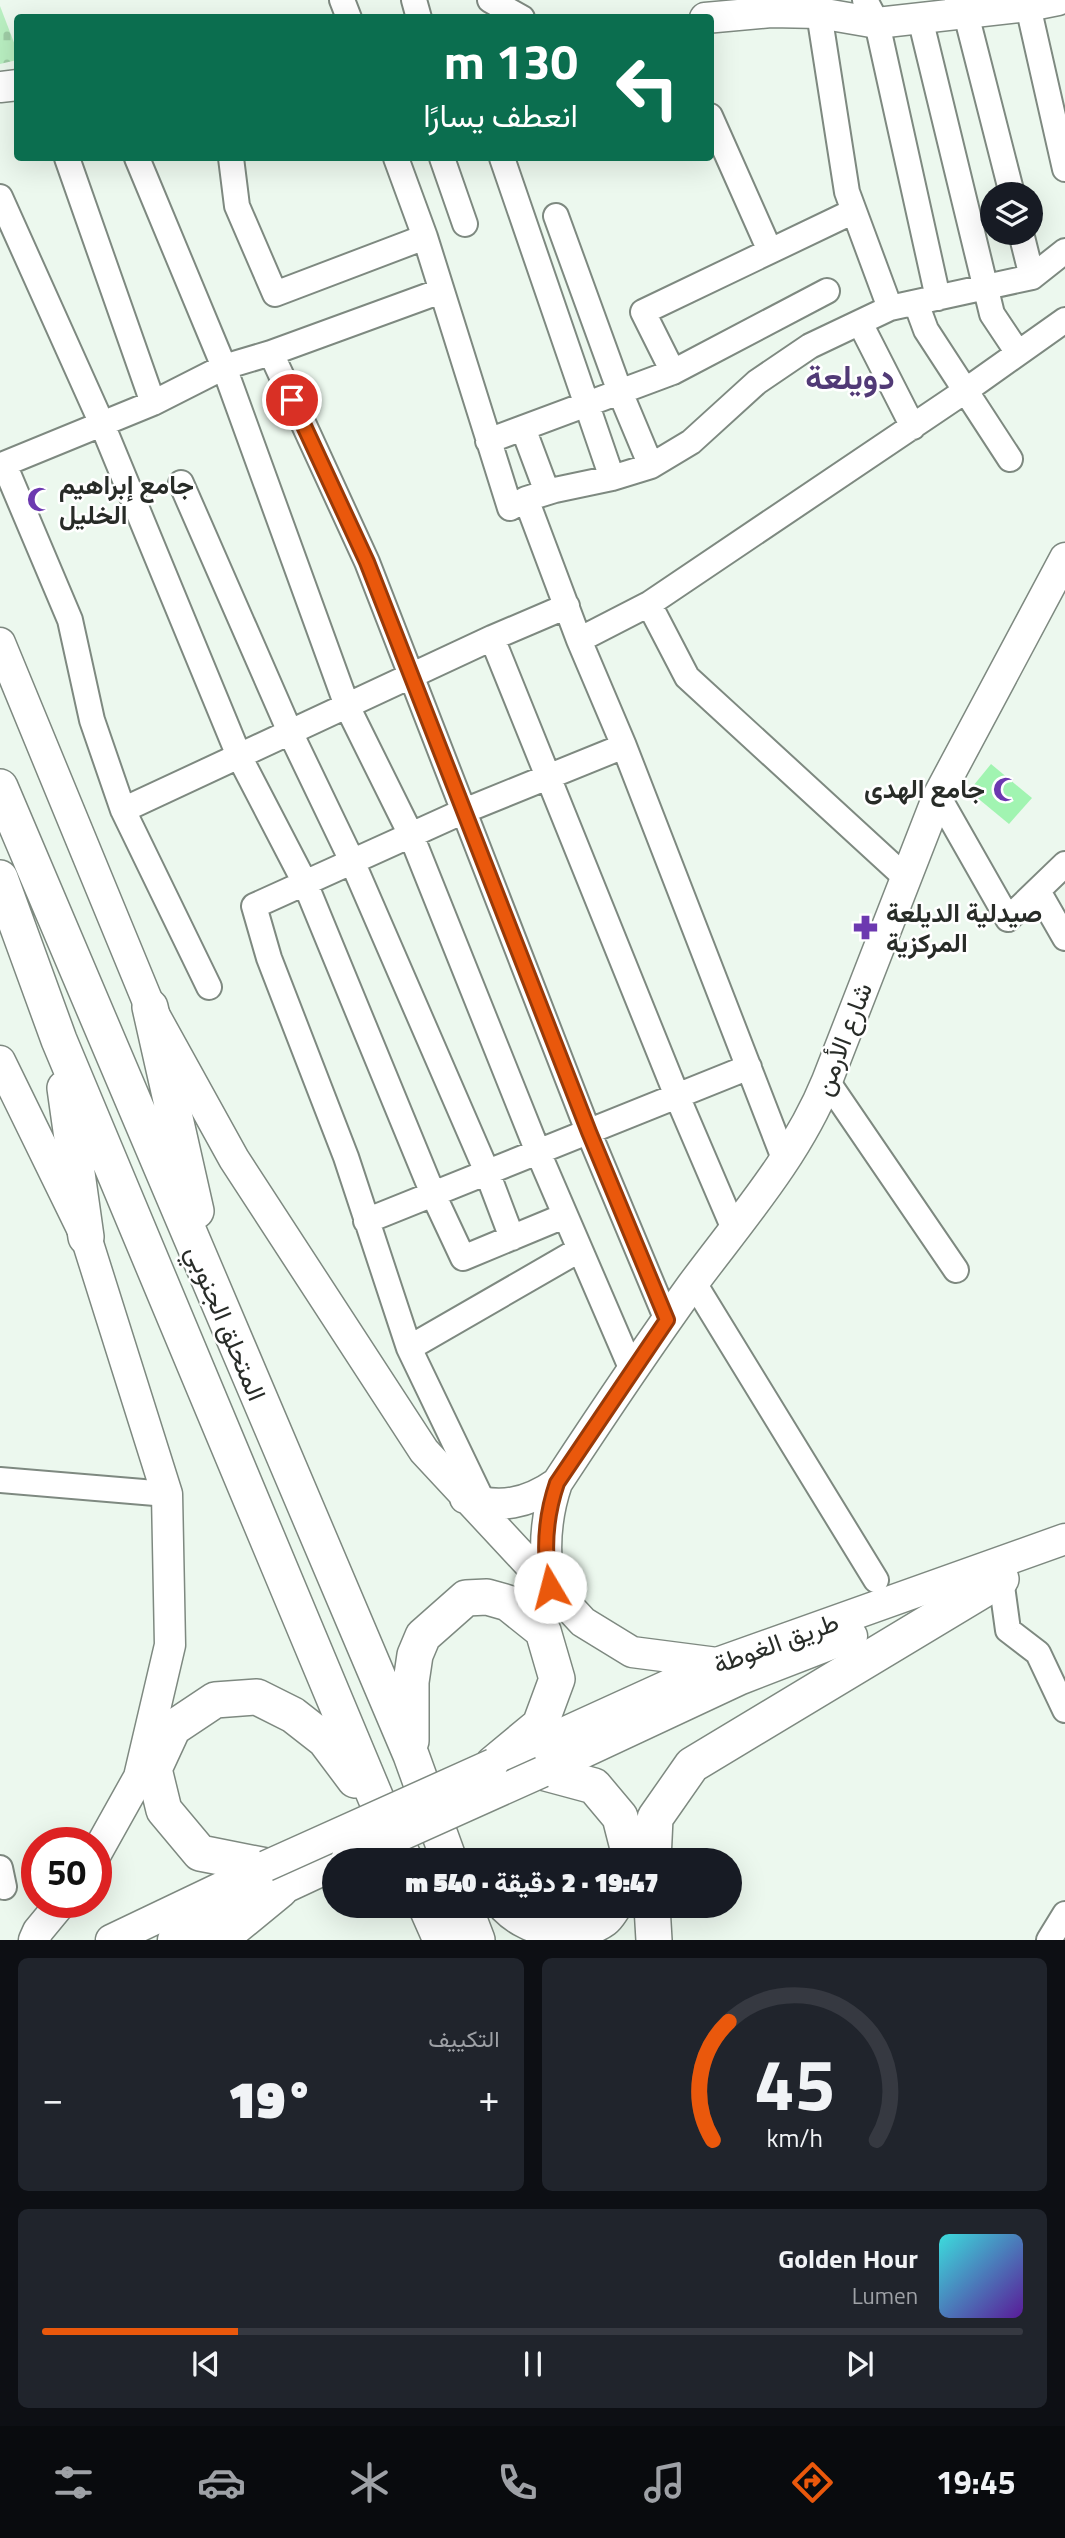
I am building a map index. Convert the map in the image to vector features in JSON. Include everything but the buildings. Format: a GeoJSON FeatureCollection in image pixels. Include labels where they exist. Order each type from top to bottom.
{"type":"FeatureCollection","features":[{"type":"Feature","properties":{"kind":"highway","name":"المتحلق الجنوبي"},"geometry":{"type":"LineString","coordinates":[[0,786],[411,1755],[445,1848]]}},
{"type":"Feature","properties":{"kind":"highway","name":"المتحلق الجنوبي"},"geometry":{"type":"LineString","coordinates":[[0,878],[59,1040],[399,1848]]}},
{"type":"Feature","properties":{"kind":"highway"},"geometry":{"type":"LineString","coordinates":[[150,1007],[202,1236],[208,1280]]}},
{"type":"Feature","properties":{"kind":"highway"},"geometry":{"type":"LineString","coordinates":[[59,1040],[86,1237]]}},
{"type":"Feature","properties":{"kind":"highway"},"geometry":{"type":"LineString","coordinates":[[653,1848],[654,1818],[692,1765],[1001,1579]]}},
{"type":"Feature","properties":{"kind":"highway"},"geometry":{"type":"LineString","coordinates":[[411,1755],[411,1682],[415,1655],[423,1636],[466,1598],[487,1597],[508,1603],[543,1631],[557,1679],[540,1725],[493,1765]]}},
{"type":"Feature","properties":{"kind":"highway"},"geometry":{"type":"LineString","coordinates":[[219,1940],[273,1878],[200,1853],[164,1810],[154,1769],[173,1728],[215,1700],[257,1697],[293,1715],[325,1741],[385,1820]]}},
{"type":"Feature","properties":{"kind":"highway"},"geometry":{"type":"LineString","coordinates":[[542,1772],[594,1786],[621,1817],[628,1848]]}},
{"type":"Feature","properties":{"kind":"highway"},"geometry":{"type":"LineString","coordinates":[[426,1794],[465,1848]]}},
{"type":"Feature","properties":{"kind":"highway"},"geometry":{"type":"LineString","coordinates":[[418,1918],[423,1940]]}},
{"type":"Feature","properties":{"kind":"highway"},"geometry":{"type":"LineString","coordinates":[[431,1918],[441,1940]]}},
{"type":"Feature","properties":{"kind":"highway"},"geometry":{"type":"LineString","coordinates":[[469,1918],[477,1940]]}},
{"type":"Feature","properties":{"kind":"highway"},"geometry":{"type":"LineString","coordinates":[[520,1918],[539,1928],[555,1931],[587,1929],[605,1918]]}},
{"type":"Feature","properties":{"kind":"highway"},"geometry":{"type":"LineString","coordinates":[[653,1918],[654,1940]]}},
{"type":"Feature","properties":{"kind":"main road"},"geometry":{"type":"LineString","coordinates":[[711,11],[767,6],[820,13],[871,11],[920,18],[962,7],[1028,6],[1058,0]]}},
{"type":"Feature","properties":{"kind":"main road","name":"شارع الأرمن"},"geometry":{"type":"LineString","coordinates":[[550,1587],[545,1536],[557,1483],[632,1370],[785,1161],[810,1120],[828,1081],[938,796],[1065,558]]}},
{"type":"Feature","properties":{"kind":"main road"},"geometry":{"type":"LineString","coordinates":[[0,643],[150,1007],[234,1158],[424,1451],[475,1501],[583,1622],[632,1652],[717,1663]]}},
{"type":"Feature","properties":{"kind":"main road"},"geometry":{"type":"LineString","coordinates":[[3,1075],[86,1237],[167,1494],[170,1645],[139,1777],[111,1827]]}},
{"type":"Feature","properties":{"kind":"main road","name":"شارع الأرمن"},"geometry":{"type":"LineString","coordinates":[[475,1501],[503,1505],[523,1502],[557,1483]]}},
{"type":"Feature","properties":{"kind":"main road","name":"طريق الغوطة"},"geometry":{"type":"LineString","coordinates":[[493,1765],[717,1663],[1065,1539]]}},
{"type":"Feature","properties":{"kind":"main road"},"geometry":{"type":"LineString","coordinates":[[373,1848],[741,1679],[1065,1554]]}},
{"type":"Feature","properties":{"kind":"main road"},"geometry":{"type":"LineString","coordinates":[[173,1940],[273,1878],[426,1794],[493,1765]]}},
{"type":"Feature","properties":{"kind":"main road"},"geometry":{"type":"LineString","coordinates":[[111,1940],[273,1878],[322,1868]]}},
{"type":"Feature","properties":{"kind":"main road"},"geometry":{"type":"LineString","coordinates":[[34,1940],[49,1918]]}},
{"type":"Feature","properties":{"kind":"street"},"geometry":{"type":"LineString","coordinates":[[490,0],[515,14]]}},
{"type":"Feature","properties":{"kind":"street"},"geometry":{"type":"LineString","coordinates":[[1028,6],[1065,169]]}},
{"type":"Feature","properties":{"kind":"street"},"geometry":{"type":"LineString","coordinates":[[962,7],[1009,182]]}},
{"type":"Feature","properties":{"kind":"street"},"geometry":{"type":"LineString","coordinates":[[871,11],[927,300],[926,330],[1010,459]]}},
{"type":"Feature","properties":{"kind":"street"},"geometry":{"type":"LineString","coordinates":[[820,13],[847,192],[890,309]]}},
{"type":"Feature","properties":{"kind":"street"},"geometry":{"type":"LineString","coordinates":[[920,18],[992,314],[1018,354]]}},
{"type":"Feature","properties":{"kind":"street"},"geometry":{"type":"LineString","coordinates":[[714,125],[770,251]]}},
{"type":"Feature","properties":{"kind":"street"},"geometry":{"type":"LineString","coordinates":[[68,161],[153,403]]}},
{"type":"Feature","properties":{"kind":"street"},"geometry":{"type":"LineString","coordinates":[[138,161],[224,367],[347,706],[411,835],[564,1216],[632,1370]]}},
{"type":"Feature","properties":{"kind":"street"},"geometry":{"type":"LineString","coordinates":[[231,161],[237,206],[275,294],[425,237]]}},
{"type":"Feature","properties":{"kind":"street"},"geometry":{"type":"LineString","coordinates":[[397,161],[425,237],[510,508],[536,496],[651,466],[691,442],[767,375],[810,346],[890,309],[1032,277],[1065,251]]}},
{"type":"Feature","properties":{"kind":"street"},"geometry":{"type":"LineString","coordinates":[[443,161],[465,224]]}},
{"type":"Feature","properties":{"kind":"street"},"geometry":{"type":"LineString","coordinates":[[503,161],[612,478]]}},
{"type":"Feature","properties":{"kind":"street"},"geometry":{"type":"LineString","coordinates":[[0,197],[102,424],[240,756],[305,883],[433,1194],[463,1258],[564,1216]]}},
{"type":"Feature","properties":{"kind":"street"},"geometry":{"type":"LineString","coordinates":[[673,372],[643,312],[854,211]]}},
{"type":"Feature","properties":{"kind":"street"},"geometry":{"type":"LineString","coordinates":[[556,216],[651,466]]}},
{"type":"Feature","properties":{"kind":"street"},"geometry":{"type":"LineString","coordinates":[[1024,245],[1032,277]]}},
{"type":"Feature","properties":{"kind":"street"},"geometry":{"type":"LineString","coordinates":[[209,987],[123,810],[92,720],[70,620],[4,464],[153,403],[224,367],[271,353],[441,291]]}},
{"type":"Feature","properties":{"kind":"street"},"geometry":{"type":"LineString","coordinates":[[488,441],[673,372],[827,291]]}},
{"type":"Feature","properties":{"kind":"street"},"geometry":{"type":"LineString","coordinates":[[579,640],[649,604],[965,391],[1065,320]]}},
{"type":"Feature","properties":{"kind":"street"},"geometry":{"type":"LineString","coordinates":[[860,323],[913,426]]}},
{"type":"Feature","properties":{"kind":"street"},"geometry":{"type":"LineString","coordinates":[[271,353],[367,562],[589,1132],[667,1320]]}},
{"type":"Feature","properties":{"kind":"street"},"geometry":{"type":"LineString","coordinates":[[523,428],[536,496],[579,640],[624,746],[785,1161]]}},
{"type":"Feature","properties":{"kind":"street"},"geometry":{"type":"LineString","coordinates":[[181,483],[290,732],[352,861],[487,1172],[512,1238]]}},
{"type":"Feature","properties":{"kind":"street"},"geometry":{"type":"LineString","coordinates":[[649,604],[687,677],[905,877]]}},
{"type":"Feature","properties":{"kind":"street"},"geometry":{"type":"LineString","coordinates":[[123,810],[492,638],[567,606]]}},
{"type":"Feature","properties":{"kind":"street"},"geometry":{"type":"LineString","coordinates":[[492,638],[546,777],[734,1229]]}},
{"type":"Feature","properties":{"kind":"street"},"geometry":{"type":"LineString","coordinates":[[475,1501],[409,1348],[346,1157],[269,958],[254,905],[464,811],[624,746]]}},
{"type":"Feature","properties":{"kind":"street"},"geometry":{"type":"LineString","coordinates":[[938,796],[1009,919],[1065,864]]}},
{"type":"Feature","properties":{"kind":"street"},"geometry":{"type":"LineString","coordinates":[[1038,891],[1065,938]]}},
{"type":"Feature","properties":{"kind":"street"},"geometry":{"type":"LineString","coordinates":[[366,1221],[748,1067]]}},
{"type":"Feature","properties":{"kind":"street"},"geometry":{"type":"LineString","coordinates":[[828,1081],[956,1270]]}},
{"type":"Feature","properties":{"kind":"street"},"geometry":{"type":"LineString","coordinates":[[409,1348],[579,1250]]}},
{"type":"Feature","properties":{"kind":"street"},"geometry":{"type":"LineString","coordinates":[[694,1283],[876,1580]]}},
{"type":"Feature","properties":{"kind":"street"},"geometry":{"type":"LineString","coordinates":[[0,1480],[167,1494]]}},
{"type":"Feature","properties":{"kind":"street"},"geometry":{"type":"LineString","coordinates":[[1001,1579],[1008,1630],[1038,1653],[1065,1710]]}},
{"type":"Feature","properties":{"kind":"street"},"geometry":{"type":"LineString","coordinates":[[0,1868],[4,1887],[0,1886]]}},
{"type":"Feature","properties":{"kind":"street"},"geometry":{"type":"LineString","coordinates":[[1049,1940],[1065,1914]]}},
{"type":"Feature","properties":{"kind":"green space"},"geometry":{"type":"Polygon","coordinates":[[[0,6],[14,43],[14,61],[0,64],[0,6]]]}},
{"type":"Feature","properties":{"kind":"place","name":"جامع إبراهيم الخليل"},"geometry":{"type":"Point","coordinates":[39,500]}},
{"type":"Feature","properties":{"kind":"place","name":"جامع الهدى"},"geometry":{"type":"Point","coordinates":[1005,789]}},
{"type":"Feature","properties":{"kind":"place","name":"صيدلية الديلعة المركزية"},"geometry":{"type":"Point","coordinates":[866,928]}},
{"type":"Feature","properties":{"kind":"district","name":"دويلعة"},"geometry":{"type":"Point","coordinates":[850,377]}},
{"type":"Feature","properties":{"kind":"route"},"geometry":{"type":"LineString","coordinates":[[292,400],[367,562],[589,1132],[667,1320],[557,1483],[545,1536],[550,1587]]}}]}
